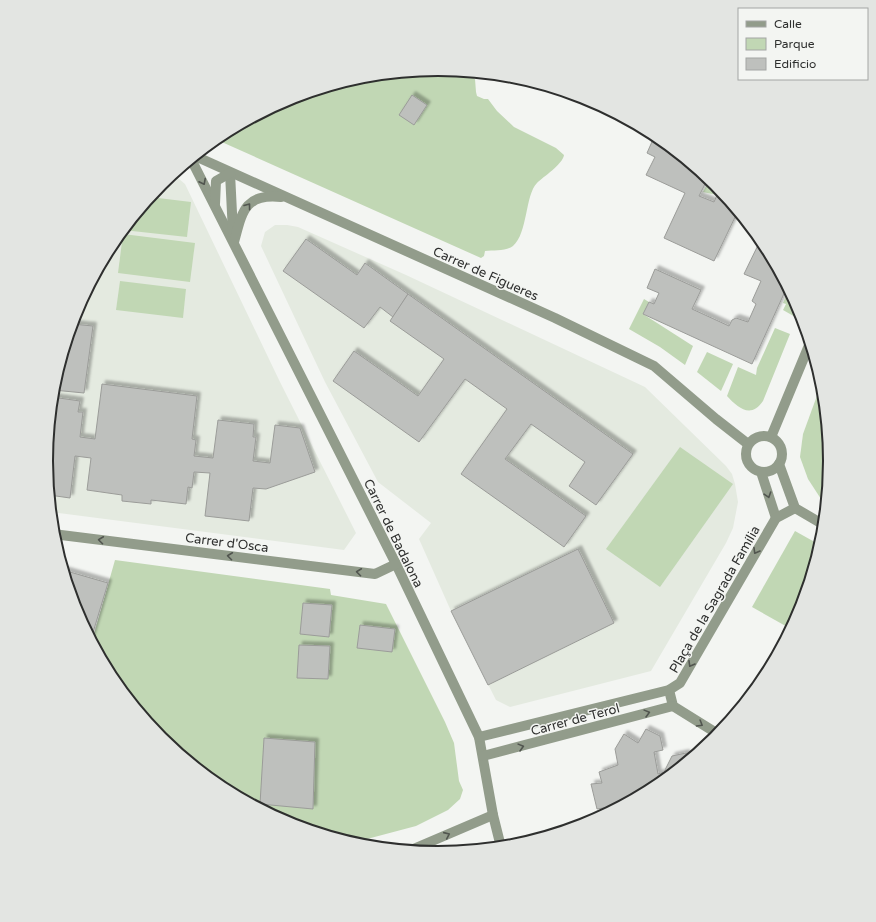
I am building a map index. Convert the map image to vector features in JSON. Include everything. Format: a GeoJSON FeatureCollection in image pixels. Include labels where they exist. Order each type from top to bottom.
{"type":"FeatureCollection","features":[{"type":"Feature","properties":{"kind":"street","name":"Carrer de Figueres"},"geometry":{"type":"LineString","coordinates":[[201,159],[555,318],[654,366],[748,444]]}},
{"type":"Feature","properties":{"kind":"street","name":"Carrer de Badalona"},"geometry":{"type":"LineString","coordinates":[[194,164],[396,564],[479,737],[493,815],[500,841]]}},
{"type":"Feature","properties":{"kind":"street"},"geometry":{"type":"LineString","coordinates":[[214,206],[216,180],[230,173]]}},
{"type":"Feature","properties":{"kind":"street","name":"Carrer de Badalona"},"geometry":{"type":"LineString","coordinates":[[230,173],[234,242]]}},
{"type":"Feature","properties":{"kind":"street"},"geometry":{"type":"LineString","coordinates":[[234,242],[245,209],[252,200],[268,197],[287,198]]}},
{"type":"Feature","properties":{"kind":"street"},"geometry":{"type":"LineString","coordinates":[[771,437],[807,350]]}},
{"type":"Feature","properties":{"kind":"street"},"geometry":{"type":"LineString","coordinates":[[766,435],[771,437],[782,449],[779,464],[771,470],[761,472],[750,467],[745,456],[748,444],[756,437],[766,435]]}},
{"type":"Feature","properties":{"kind":"street"},"geometry":{"type":"LineString","coordinates":[[779,464],[795,508],[818,522]]}},
{"type":"Feature","properties":{"kind":"street","name":"Plaça de la Sagrada Família"},"geometry":{"type":"LineString","coordinates":[[761,472],[776,518]]}},
{"type":"Feature","properties":{"kind":"street","name":"Plaça de la Sagrada Família"},"geometry":{"type":"LineString","coordinates":[[673,706],[669,690],[680,683],[776,518],[795,508]]}},
{"type":"Feature","properties":{"kind":"street","name":"Carrer d'Osca"},"geometry":{"type":"LineString","coordinates":[[60,535],[375,574],[396,564]]}},
{"type":"Feature","properties":{"kind":"street","name":"Carrer de Terol"},"geometry":{"type":"LineString","coordinates":[[479,737],[669,690]]}},
{"type":"Feature","properties":{"kind":"street"},"geometry":{"type":"LineString","coordinates":[[673,706],[712,730]]}},
{"type":"Feature","properties":{"kind":"street","name":"Carrer de Terol"},"geometry":{"type":"LineString","coordinates":[[483,756],[673,706]]}},
{"type":"Feature","properties":{"kind":"street"},"geometry":{"type":"LineString","coordinates":[[422,845],[493,815]]}},
{"type":"Feature","properties":{"kind":"shaded area"},"geometry":{"type":"Polygon","coordinates":[[[178,178],[185,184],[280,382],[356,533],[344,550],[56,513],[53,461],[56,411],[60,386],[73,337],[93,291],[118,247],[149,207],[178,178]]]}},
{"type":"Feature","properties":{"kind":"shaded area"},"geometry":{"type":"Polygon","coordinates":[[[275,225],[298,227],[406,275],[645,387],[726,466],[732,474],[738,502],[733,528],[726,543],[651,671],[510,707],[496,700],[451,611],[419,539],[431,523],[378,482],[325,382],[261,246],[265,232],[275,225]]]}},
{"type":"Feature","properties":{"kind":"green space"},"geometry":{"type":"Polygon","coordinates":[[[438,76],[473,78],[475,79],[477,96],[488,99],[497,111],[514,127],[556,148],[564,155],[563,159],[537,183],[533,189],[524,224],[518,240],[513,246],[507,249],[485,251],[484,256],[481,258],[222,142],[268,116],[291,105],[338,89],[388,79],[438,76]]]}},
{"type":"Feature","properties":{"kind":"green space"},"geometry":{"type":"Polygon","coordinates":[[[706,186],[715,195],[703,192],[706,186]]]}},
{"type":"Feature","properties":{"kind":"green space"},"geometry":{"type":"Polygon","coordinates":[[[158,198],[191,202],[187,237],[130,231],[158,198]]]}},
{"type":"Feature","properties":{"kind":"green space"},"geometry":{"type":"Polygon","coordinates":[[[127,235],[195,243],[190,282],[118,273],[122,242],[127,235]]]}},
{"type":"Feature","properties":{"kind":"green space"},"geometry":{"type":"Polygon","coordinates":[[[120,281],[186,289],[183,318],[116,310],[120,281]]]}},
{"type":"Feature","properties":{"kind":"green space"},"geometry":{"type":"Polygon","coordinates":[[[786,297],[795,317],[783,310],[786,304],[783,303],[786,297]]]}},
{"type":"Feature","properties":{"kind":"green space"},"geometry":{"type":"Polygon","coordinates":[[[644,299],[649,302],[643,314],[693,346],[685,365],[660,347],[629,329],[644,299]]]}},
{"type":"Feature","properties":{"kind":"green space"},"geometry":{"type":"Polygon","coordinates":[[[775,328],[790,334],[763,401],[754,410],[745,410],[740,408],[727,396],[738,367],[756,375],[757,368],[775,328]]]}},
{"type":"Feature","properties":{"kind":"green space"},"geometry":{"type":"Polygon","coordinates":[[[707,352],[733,364],[721,391],[697,372],[707,352]]]}},
{"type":"Feature","properties":{"kind":"green space"},"geometry":{"type":"Polygon","coordinates":[[[817,395],[820,411],[823,461],[821,499],[808,479],[800,457],[803,434],[817,395]]]}},
{"type":"Feature","properties":{"kind":"green space"},"geometry":{"type":"Polygon","coordinates":[[[680,447],[733,484],[660,587],[606,549],[680,447]]]}},
{"type":"Feature","properties":{"kind":"green space"},"geometry":{"type":"Polygon","coordinates":[[[795,531],[815,542],[803,585],[785,626],[752,607],[795,531]]]}},
{"type":"Feature","properties":{"kind":"green space"},"geometry":{"type":"Polygon","coordinates":[[[115,560],[330,589],[331,595],[386,604],[454,743],[459,781],[463,790],[460,799],[448,810],[416,826],[365,839],[314,826],[291,817],[245,794],[224,781],[184,750],[149,715],[133,695],[118,675],[94,633],[115,560]]]}},
{"type":"Feature","properties":{"kind":"building"},"geometry":{"type":"Polygon","coordinates":[[[412,95],[427,105],[414,125],[399,115],[412,95]]]}},
{"type":"Feature","properties":{"kind":"building"},"geometry":{"type":"Polygon","coordinates":[[[652,141],[692,172],[705,184],[699,196],[714,202],[717,196],[735,217],[714,261],[664,238],[685,193],[646,175],[655,157],[647,153],[652,141]]]}},
{"type":"Feature","properties":{"kind":"building"},"geometry":{"type":"Polygon","coordinates":[[[306,239],[357,275],[365,263],[408,294],[393,317],[380,307],[364,328],[283,271],[306,239]]]}},
{"type":"Feature","properties":{"kind":"building"},"geometry":{"type":"Polygon","coordinates":[[[757,246],[784,293],[752,364],[643,314],[649,302],[654,304],[659,293],[647,288],[655,269],[701,290],[692,309],[729,326],[732,320],[736,318],[748,322],[756,304],[752,301],[761,281],[744,274],[757,246]]]}},
{"type":"Feature","properties":{"kind":"building"},"geometry":{"type":"Polygon","coordinates":[[[408,294],[633,454],[596,505],[569,486],[585,462],[531,424],[505,459],[586,516],[564,547],[461,474],[507,409],[465,379],[419,442],[333,381],[354,351],[418,396],[444,359],[390,321],[408,294]]]}},
{"type":"Feature","properties":{"kind":"building"},"geometry":{"type":"Polygon","coordinates":[[[78,325],[93,326],[84,393],[59,391],[66,361],[78,325]]]}},
{"type":"Feature","properties":{"kind":"building"},"geometry":{"type":"Polygon","coordinates":[[[102,384],[197,396],[192,439],[196,440],[194,456],[213,458],[218,420],[254,424],[253,437],[256,437],[253,461],[270,463],[275,425],[300,428],[315,472],[266,489],[253,488],[249,521],[205,516],[210,473],[194,472],[192,488],[188,487],[186,504],[151,500],[151,504],[122,501],[122,495],[87,490],[91,458],[75,456],[70,498],[55,496],[53,461],[58,398],[80,401],[78,412],[83,412],[80,437],[95,439],[102,384]]]}},
{"type":"Feature","properties":{"kind":"building"},"geometry":{"type":"Polygon","coordinates":[[[578,549],[614,623],[488,685],[451,611],[578,549]]]}},
{"type":"Feature","properties":{"kind":"building"},"geometry":{"type":"Polygon","coordinates":[[[69,572],[108,583],[93,632],[82,608],[69,572]]]}},
{"type":"Feature","properties":{"kind":"building"},"geometry":{"type":"Polygon","coordinates":[[[303,603],[332,605],[329,637],[300,634],[303,603]]]}},
{"type":"Feature","properties":{"kind":"building"},"geometry":{"type":"Polygon","coordinates":[[[360,625],[395,629],[392,652],[357,648],[360,625]]]}},
{"type":"Feature","properties":{"kind":"building"},"geometry":{"type":"Polygon","coordinates":[[[299,645],[330,646],[328,679],[297,678],[299,645]]]}},
{"type":"Feature","properties":{"kind":"building"},"geometry":{"type":"Polygon","coordinates":[[[646,729],[660,736],[663,750],[654,752],[658,774],[664,772],[630,794],[604,808],[597,809],[591,784],[602,783],[599,772],[618,765],[615,749],[624,734],[638,743],[646,729]]]}},
{"type":"Feature","properties":{"kind":"building"},"geometry":{"type":"Polygon","coordinates":[[[264,738],[315,742],[313,809],[265,804],[260,802],[264,738]]]}},
{"type":"Feature","properties":{"kind":"building"},"geometry":{"type":"Polygon","coordinates":[[[686,753],[686,754],[664,772],[672,756],[686,753]]]}}]}
